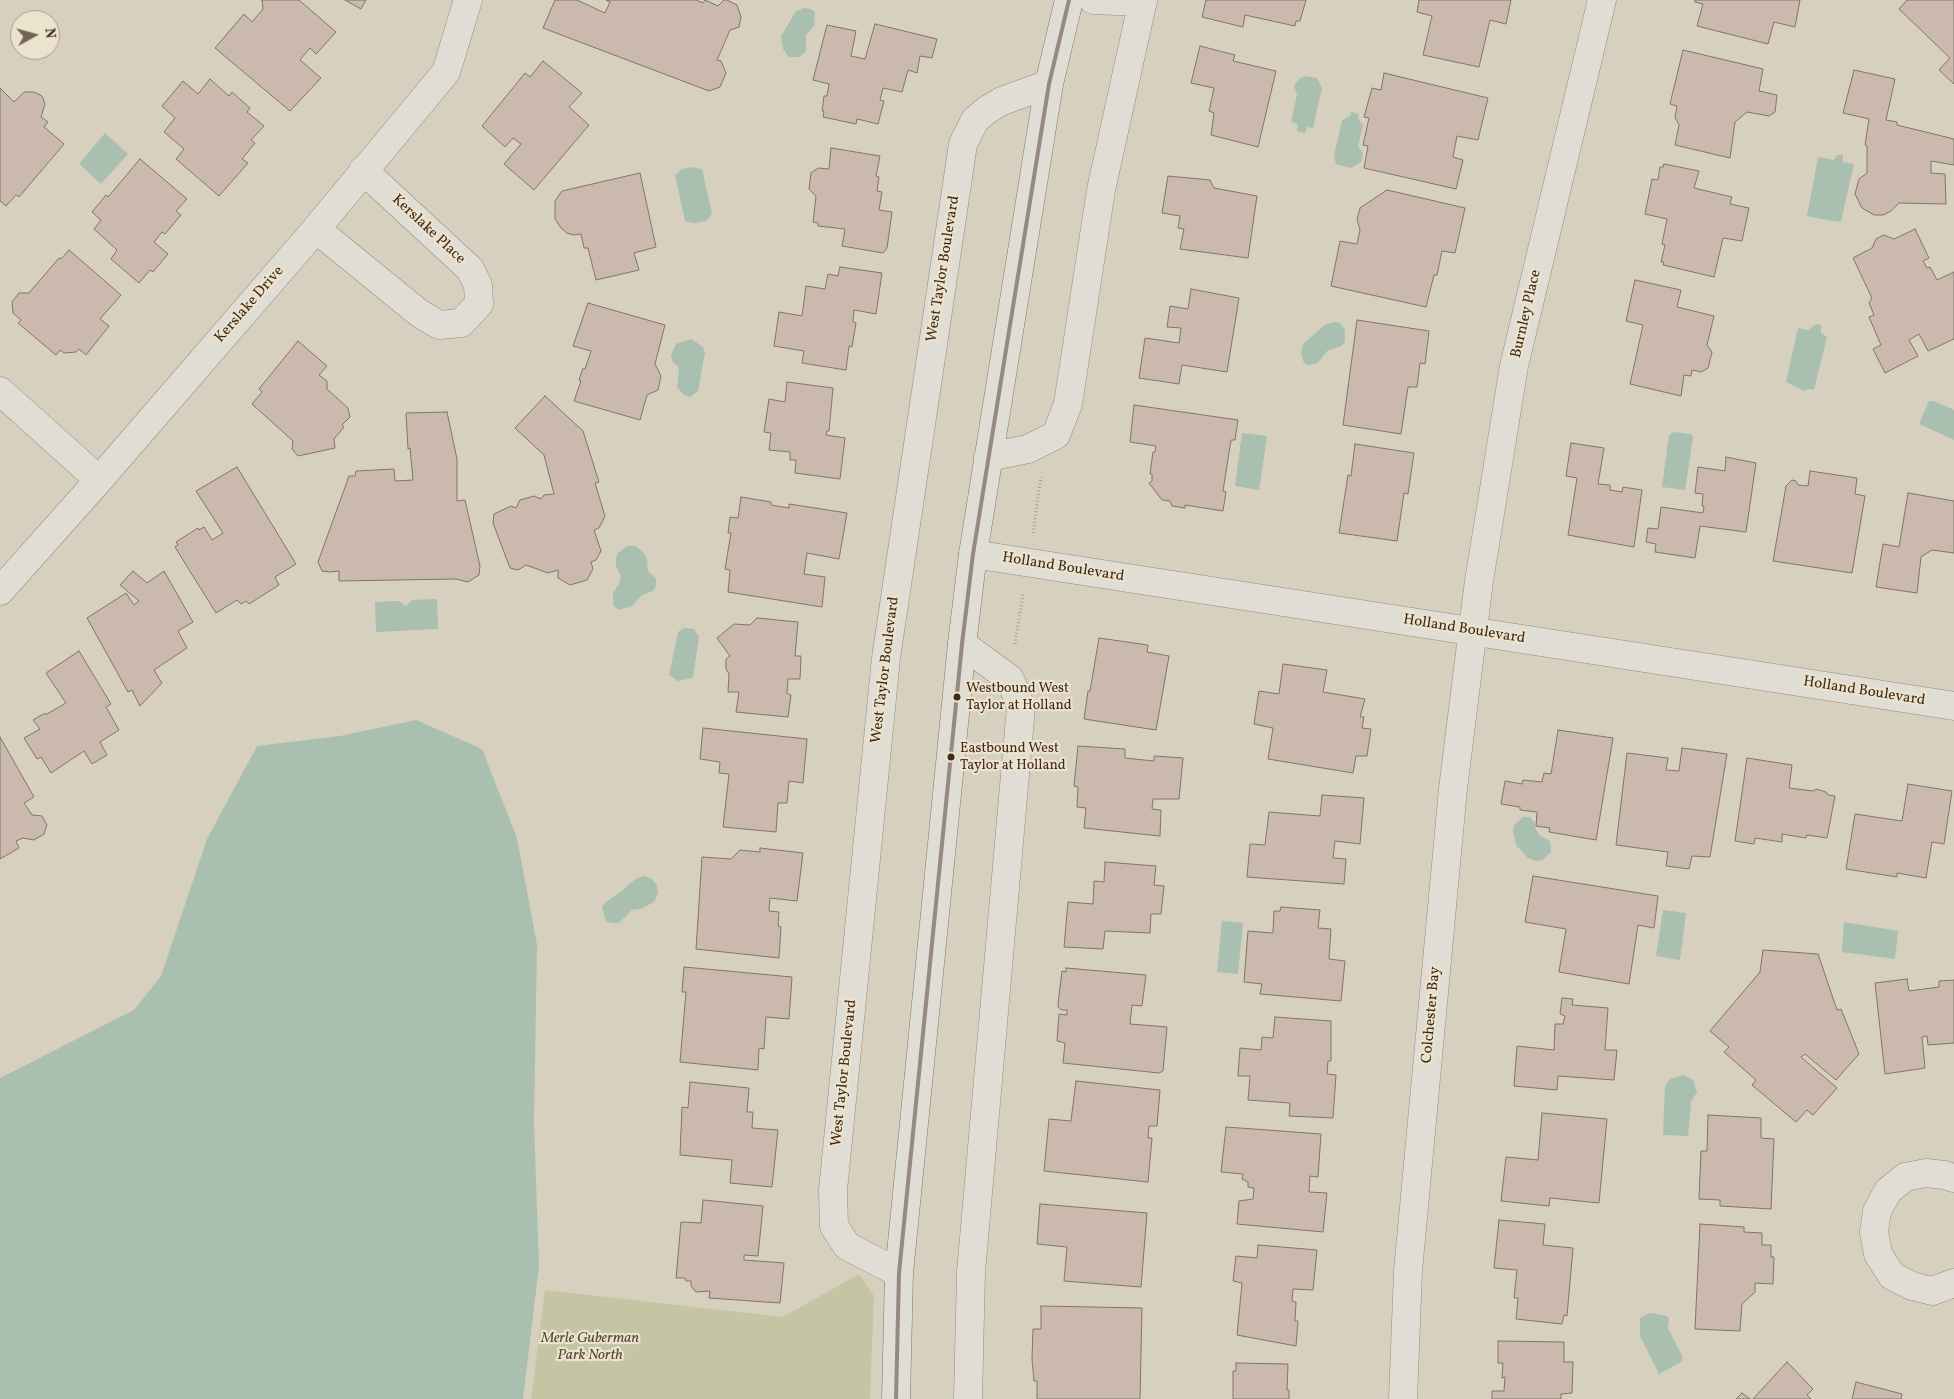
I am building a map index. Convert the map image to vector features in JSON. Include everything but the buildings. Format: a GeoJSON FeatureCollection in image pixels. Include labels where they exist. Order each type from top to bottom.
{"type":"FeatureCollection","features":[{"type":"Feature","properties":{"kind":"street","name":"Kerslake Drive"},"geometry":{"type":"LineString","coordinates":[[0,591],[99,480],[316,229],[446,72],[468,0]]}},
{"type":"Feature","properties":{"kind":"street"},"geometry":{"type":"LineString","coordinates":[[896,1399],[899,1273],[962,644],[973,554],[1049,84],[1069,0]]}},
{"type":"Feature","properties":{"kind":"street"},"geometry":{"type":"LineString","coordinates":[[988,457],[1028,449],[1056,435],[1068,404],[1100,190],[1143,1],[1093,0]]}},
{"type":"Feature","properties":{"kind":"street","name":"Burnley Place"},"geometry":{"type":"LineString","coordinates":[[1474,631],[1479,581],[1514,366],[1602,0]]}},
{"type":"Feature","properties":{"kind":"street","name":"West Taylor Boulevard"},"geometry":{"type":"LineString","coordinates":[[899,1273],[847,1246],[834,1226],[833,1190],[886,658],[963,144],[975,120],[987,110],[1002,101],[1049,84]]}},
{"type":"Feature","properties":{"kind":"street","name":"Kerslake Place"},"geometry":{"type":"LineString","coordinates":[[316,229],[419,313],[439,325],[461,324],[479,304],[478,285],[470,268],[363,170]]}},
{"type":"Feature","properties":{"kind":"street"},"geometry":{"type":"LineString","coordinates":[[0,391],[99,480]]}},
{"type":"Feature","properties":{"kind":"street","name":"Holland Boulevard"},"geometry":{"type":"LineString","coordinates":[[973,554],[1954,706]]}},
{"type":"Feature","properties":{"kind":"street","name":"Colchester Bay"},"geometry":{"type":"LineString","coordinates":[[1403,1399],[1409,1261],[1453,789],[1474,631]]}},
{"type":"Feature","properties":{"kind":"street"},"geometry":{"type":"LineString","coordinates":[[962,644],[1010,679],[1021,707],[971,1272],[968,1399]]}},
{"type":"Feature","properties":{"kind":"street"},"geometry":{"type":"LineString","coordinates":[[1954,1178],[1926,1173],[1905,1177],[1888,1192],[1877,1210],[1874,1232],[1878,1254],[1892,1276],[1912,1286],[1932,1291],[1954,1283]]}},
{"type":"Feature","properties":{"kind":"green space","name":"Merle Guberman Park North"},"geometry":{"type":"Polygon","coordinates":[[[859,1274],[874,1296],[870,1399],[531,1399],[545,1290],[783,1317],[859,1274]]]}},
{"type":"Feature","properties":{"kind":"shaded area"},"geometry":{"type":"Polygon","coordinates":[[[804,8],[815,12],[814,26],[806,35],[806,51],[800,57],[789,57],[783,49],[781,36],[796,11],[804,8]]]}},
{"type":"Feature","properties":{"kind":"shaded area"},"geometry":{"type":"Polygon","coordinates":[[[1306,76],[1317,78],[1322,88],[1313,128],[1307,127],[1305,133],[1297,131],[1298,124],[1291,122],[1297,95],[1294,86],[1300,78],[1306,76]]]}},
{"type":"Feature","properties":{"kind":"shaded area"},"geometry":{"type":"Polygon","coordinates":[[[1351,112],[1359,114],[1358,118],[1363,126],[1358,146],[1363,153],[1361,162],[1351,168],[1336,164],[1334,156],[1342,120],[1350,116],[1351,112]]]}},
{"type":"Feature","properties":{"kind":"shaded area"},"geometry":{"type":"Polygon","coordinates":[[[105,133],[128,154],[101,184],[79,164],[105,133]]]}},
{"type":"Feature","properties":{"kind":"shaded area"},"geometry":{"type":"Polygon","coordinates":[[[1837,155],[1843,155],[1843,162],[1854,164],[1841,221],[1807,216],[1818,157],[1834,160],[1837,155]]]}},
{"type":"Feature","properties":{"kind":"shaded area"},"geometry":{"type":"Polygon","coordinates":[[[691,167],[702,169],[712,214],[706,221],[694,223],[685,221],[675,175],[682,169],[691,167]]]}},
{"type":"Feature","properties":{"kind":"shaded area"},"geometry":{"type":"Polygon","coordinates":[[[1340,323],[1345,330],[1345,342],[1342,346],[1327,351],[1318,363],[1309,365],[1304,363],[1301,354],[1303,344],[1326,324],[1340,323]]]}},
{"type":"Feature","properties":{"kind":"shaded area"},"geometry":{"type":"Polygon","coordinates":[[[1816,324],[1821,325],[1821,333],[1827,337],[1814,390],[1804,391],[1786,382],[1798,328],[1808,330],[1816,324]]]}},
{"type":"Feature","properties":{"kind":"shaded area"},"geometry":{"type":"Polygon","coordinates":[[[691,339],[703,347],[705,352],[698,391],[690,397],[684,395],[677,387],[679,370],[677,365],[673,363],[671,355],[676,344],[691,339]]]}},
{"type":"Feature","properties":{"kind":"shaded area"},"geometry":{"type":"Polygon","coordinates":[[[1929,401],[1934,401],[1954,410],[1954,440],[1919,424],[1929,401]]]}},
{"type":"Feature","properties":{"kind":"shaded area"},"geometry":{"type":"Polygon","coordinates":[[[1674,432],[1691,434],[1693,437],[1685,490],[1662,487],[1669,435],[1674,432]]]}},
{"type":"Feature","properties":{"kind":"shaded area"},"geometry":{"type":"Polygon","coordinates":[[[1242,433],[1267,436],[1259,490],[1235,486],[1242,433]]]}},
{"type":"Feature","properties":{"kind":"shaded area"},"geometry":{"type":"Polygon","coordinates":[[[627,546],[635,546],[643,552],[647,559],[648,571],[656,579],[656,586],[653,591],[642,595],[632,606],[619,610],[613,605],[613,593],[619,584],[621,576],[616,566],[616,558],[618,553],[627,546]]]}},
{"type":"Feature","properties":{"kind":"shaded area"},"geometry":{"type":"Polygon","coordinates":[[[437,599],[438,629],[376,632],[375,602],[399,601],[406,606],[412,600],[437,599]]]}},
{"type":"Feature","properties":{"kind":"shaded area"},"geometry":{"type":"Polygon","coordinates":[[[684,628],[694,629],[699,637],[693,678],[678,681],[669,675],[678,632],[684,628]]]}},
{"type":"Feature","properties":{"kind":"shaded area"},"geometry":{"type":"Polygon","coordinates":[[[416,720],[482,749],[517,838],[537,945],[534,1123],[539,1266],[523,1399],[0,1399],[0,1078],[134,1010],[161,976],[207,839],[257,746],[340,736],[416,720]]]}},
{"type":"Feature","properties":{"kind":"shaded area"},"geometry":{"type":"Polygon","coordinates":[[[1523,817],[1530,817],[1540,836],[1550,841],[1551,852],[1543,860],[1536,861],[1528,858],[1516,845],[1514,825],[1523,817]]]}},
{"type":"Feature","properties":{"kind":"shaded area"},"geometry":{"type":"Polygon","coordinates":[[[643,876],[652,879],[657,886],[658,893],[654,902],[641,909],[632,910],[619,923],[606,921],[602,907],[606,902],[634,880],[643,876]]]}},
{"type":"Feature","properties":{"kind":"shaded area"},"geometry":{"type":"Polygon","coordinates":[[[1663,910],[1686,913],[1680,960],[1656,956],[1663,910]]]}},
{"type":"Feature","properties":{"kind":"shaded area"},"geometry":{"type":"Polygon","coordinates":[[[1222,921],[1243,923],[1238,974],[1217,972],[1222,921]]]}},
{"type":"Feature","properties":{"kind":"shaded area"},"geometry":{"type":"Polygon","coordinates":[[[1844,922],[1898,931],[1895,959],[1842,952],[1844,922]]]}},
{"type":"Feature","properties":{"kind":"shaded area"},"geometry":{"type":"Polygon","coordinates":[[[1684,1075],[1693,1080],[1697,1092],[1691,1102],[1688,1136],[1663,1135],[1665,1086],[1670,1079],[1684,1075]]]}},
{"type":"Feature","properties":{"kind":"shaded area"},"geometry":{"type":"Polygon","coordinates":[[[1650,1313],[1667,1316],[1669,1319],[1668,1328],[1683,1358],[1681,1362],[1659,1374],[1640,1336],[1640,1318],[1650,1313]]]}},
{"type":"Feature","properties":{"kind":"transit line"},"geometry":{"type":"LineString","coordinates":[[896,1399],[899,1273],[962,644],[973,554],[1049,84],[1069,0]]}},
{"type":"Feature","properties":{"kind":"place","name":"Westbound West Taylor at Holland"},"geometry":{"type":"Point","coordinates":[957,697]}},
{"type":"Feature","properties":{"kind":"place","name":"Eastbound West Taylor at Holland"},"geometry":{"type":"Point","coordinates":[951,757]}}]}
